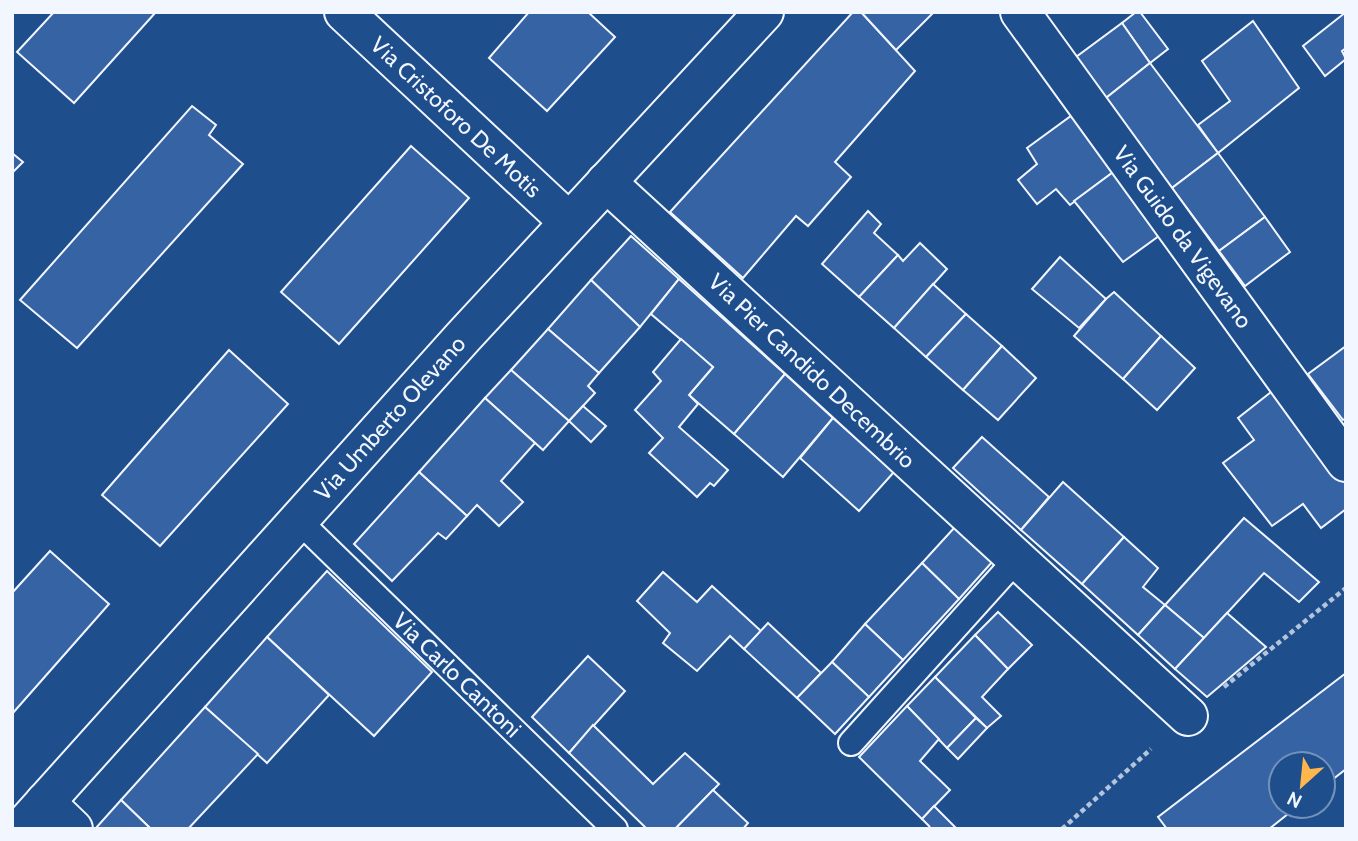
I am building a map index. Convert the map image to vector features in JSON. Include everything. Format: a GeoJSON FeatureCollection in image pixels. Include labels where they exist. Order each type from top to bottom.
{"type":"FeatureCollection","features":[{"type":"Feature","properties":{"kind":"street","name":"Via Cristoforo De Motis"},"geometry":{"type":"LineString","coordinates":[[344,12],[569,222]]}},
{"type":"Feature","properties":{"kind":"street","name":"Via Umberto Olevano"},"geometry":{"type":"LineString","coordinates":[[33,815],[569,222],[764,12]]}},
{"type":"Feature","properties":{"kind":"street","name":"Via Guido da Vigevano"},"geometry":{"type":"LineString","coordinates":[[1020,12],[1346,462]]}},
{"type":"Feature","properties":{"kind":"street","name":"Via Pier Candido Decembrio"},"geometry":{"type":"LineString","coordinates":[[606,182],[1188,716]]}},
{"type":"Feature","properties":{"kind":"street"},"geometry":{"type":"LineString","coordinates":[[33,815],[73,829]]}},
{"type":"Feature","properties":{"kind":"lane","name":"Via Carlo Cantoni"},"geometry":{"type":"LineString","coordinates":[[298,520],[615,829]]}},
{"type":"Feature","properties":{"kind":"lane"},"geometry":{"type":"LineString","coordinates":[[851,743],[1017,559]]}},
{"type":"Feature","properties":{"kind":"building"},"geometry":{"type":"Polygon","coordinates":[[[54,12],[156,12],[74,103],[17,52],[54,12]]]}},
{"type":"Feature","properties":{"kind":"building"},"geometry":{"type":"Polygon","coordinates":[[[529,12],[588,12],[615,37],[547,111],[489,58],[529,12]]]}},
{"type":"Feature","properties":{"kind":"building"},"geometry":{"type":"Polygon","coordinates":[[[853,12],[861,12],[915,71],[835,162],[851,177],[808,226],[796,216],[743,278],[670,212],[853,12]]]}},
{"type":"Feature","properties":{"kind":"building"},"geometry":{"type":"Polygon","coordinates":[[[861,12],[934,12],[896,50],[861,12]]]}},
{"type":"Feature","properties":{"kind":"building"},"geometry":{"type":"Polygon","coordinates":[[[1140,12],[1168,49],[1150,63],[1122,23],[1140,12]]]}},
{"type":"Feature","properties":{"kind":"building"},"geometry":{"type":"Polygon","coordinates":[[[1346,12],[1346,48],[1342,51],[1346,59],[1325,76],[1303,46],[1346,12]]]}},
{"type":"Feature","properties":{"kind":"building"},"geometry":{"type":"Polygon","coordinates":[[[1253,21],[1299,88],[1218,153],[1198,125],[1230,101],[1202,61],[1253,21]]]}},
{"type":"Feature","properties":{"kind":"building"},"geometry":{"type":"Polygon","coordinates":[[[1122,23],[1150,63],[1106,98],[1076,57],[1122,23]]]}},
{"type":"Feature","properties":{"kind":"building"},"geometry":{"type":"Polygon","coordinates":[[[1150,63],[1218,153],[1172,188],[1106,98],[1150,63]]]}},
{"type":"Feature","properties":{"kind":"building"},"geometry":{"type":"Polygon","coordinates":[[[192,106],[216,125],[209,135],[243,164],[77,348],[20,300],[192,106]]]}},
{"type":"Feature","properties":{"kind":"building"},"geometry":{"type":"Polygon","coordinates":[[[1075,113],[1116,170],[1070,205],[1056,189],[1037,204],[1018,180],[1037,164],[1027,148],[1075,113]]]}},
{"type":"Feature","properties":{"kind":"building"},"geometry":{"type":"Polygon","coordinates":[[[411,146],[469,198],[339,344],[281,292],[411,146]]]}},
{"type":"Feature","properties":{"kind":"building"},"geometry":{"type":"Polygon","coordinates":[[[12,153],[23,162],[12,173],[12,153]]]}},
{"type":"Feature","properties":{"kind":"building"},"geometry":{"type":"Polygon","coordinates":[[[1218,153],[1265,217],[1219,251],[1172,188],[1218,153]]]}},
{"type":"Feature","properties":{"kind":"building"},"geometry":{"type":"Polygon","coordinates":[[[1116,170],[1163,233],[1123,262],[1074,201],[1116,170]]]}},
{"type":"Feature","properties":{"kind":"building"},"geometry":{"type":"Polygon","coordinates":[[[868,211],[881,224],[874,233],[898,255],[859,297],[822,264],[868,211]]]}},
{"type":"Feature","properties":{"kind":"building"},"geometry":{"type":"Polygon","coordinates":[[[1265,217],[1290,252],[1245,286],[1219,251],[1265,217]]]}},
{"type":"Feature","properties":{"kind":"building"},"geometry":{"type":"Polygon","coordinates":[[[631,236],[679,279],[640,327],[591,280],[631,236]]]}},
{"type":"Feature","properties":{"kind":"building"},"geometry":{"type":"Polygon","coordinates":[[[920,243],[947,269],[894,328],[859,297],[898,255],[903,261],[920,243]]]}},
{"type":"Feature","properties":{"kind":"building"},"geometry":{"type":"Polygon","coordinates":[[[1060,257],[1106,299],[1079,328],[1032,289],[1060,257]]]}},
{"type":"Feature","properties":{"kind":"building"},"geometry":{"type":"Polygon","coordinates":[[[679,279],[785,374],[734,434],[689,395],[713,367],[651,314],[679,279]]]}},
{"type":"Feature","properties":{"kind":"building"},"geometry":{"type":"Polygon","coordinates":[[[591,280],[640,327],[599,373],[548,329],[591,280]]]}},
{"type":"Feature","properties":{"kind":"building"},"geometry":{"type":"Polygon","coordinates":[[[933,284],[966,314],[926,357],[894,328],[933,284]]]}},
{"type":"Feature","properties":{"kind":"building"},"geometry":{"type":"Polygon","coordinates":[[[1114,292],[1161,336],[1123,379],[1074,336],[1114,292]]]}},
{"type":"Feature","properties":{"kind":"building"},"geometry":{"type":"Polygon","coordinates":[[[966,314],[1002,346],[963,390],[926,357],[966,314]]]}},
{"type":"Feature","properties":{"kind":"building"},"geometry":{"type":"Polygon","coordinates":[[[548,329],[599,373],[588,386],[595,393],[569,421],[511,370],[548,329]]]}},
{"type":"Feature","properties":{"kind":"building"},"geometry":{"type":"Polygon","coordinates":[[[1161,336],[1195,368],[1157,410],[1123,379],[1161,336]]]}},
{"type":"Feature","properties":{"kind":"building"},"geometry":{"type":"Polygon","coordinates":[[[681,339],[713,367],[689,395],[698,404],[679,427],[728,470],[714,486],[710,483],[697,497],[649,453],[663,438],[635,410],[661,381],[653,372],[681,339]]]}},
{"type":"Feature","properties":{"kind":"building"},"geometry":{"type":"Polygon","coordinates":[[[1002,346],[1036,378],[998,420],[963,390],[1002,346]]]}},
{"type":"Feature","properties":{"kind":"building"},"geometry":{"type":"Polygon","coordinates":[[[1346,346],[1346,418],[1343,420],[1308,374],[1346,346]]]}},
{"type":"Feature","properties":{"kind":"building"},"geometry":{"type":"Polygon","coordinates":[[[229,350],[288,404],[160,546],[102,495],[229,350]]]}},
{"type":"Feature","properties":{"kind":"building"},"geometry":{"type":"Polygon","coordinates":[[[511,370],[569,421],[543,450],[485,398],[511,370]]]}},
{"type":"Feature","properties":{"kind":"building"},"geometry":{"type":"Polygon","coordinates":[[[785,374],[833,418],[783,477],[734,434],[785,374]]]}},
{"type":"Feature","properties":{"kind":"building"},"geometry":{"type":"Polygon","coordinates":[[[1276,388],[1346,483],[1346,509],[1321,528],[1303,504],[1272,526],[1223,463],[1254,440],[1238,418],[1276,388]]]}},
{"type":"Feature","properties":{"kind":"building"},"geometry":{"type":"Polygon","coordinates":[[[485,398],[535,443],[501,481],[523,502],[499,526],[477,505],[467,516],[419,472],[485,398]]]}},
{"type":"Feature","properties":{"kind":"building"},"geometry":{"type":"Polygon","coordinates":[[[583,406],[606,426],[591,442],[569,421],[583,406]]]}},
{"type":"Feature","properties":{"kind":"building"},"geometry":{"type":"Polygon","coordinates":[[[833,418],[894,472],[859,511],[800,458],[833,418]]]}},
{"type":"Feature","properties":{"kind":"building"},"geometry":{"type":"Polygon","coordinates":[[[982,437],[1049,497],[1021,530],[953,468],[982,437]]]}},
{"type":"Feature","properties":{"kind":"building"},"geometry":{"type":"Polygon","coordinates":[[[419,472],[467,516],[446,539],[438,533],[392,581],[354,544],[419,472]]]}},
{"type":"Feature","properties":{"kind":"building"},"geometry":{"type":"Polygon","coordinates":[[[1063,482],[1124,537],[1082,584],[1021,530],[1063,482]]]}},
{"type":"Feature","properties":{"kind":"building"},"geometry":{"type":"Polygon","coordinates":[[[1244,518],[1319,582],[1299,602],[1264,573],[1204,638],[1165,605],[1244,518]]]}},
{"type":"Feature","properties":{"kind":"building"},"geometry":{"type":"Polygon","coordinates":[[[955,527],[993,561],[959,599],[922,563],[955,527]]]}},
{"type":"Feature","properties":{"kind":"building"},"geometry":{"type":"Polygon","coordinates":[[[1124,537],[1158,568],[1143,587],[1165,605],[1138,635],[1082,584],[1124,537]]]}},
{"type":"Feature","properties":{"kind":"building"},"geometry":{"type":"Polygon","coordinates":[[[50,551],[109,604],[12,714],[12,593],[50,551]]]}},
{"type":"Feature","properties":{"kind":"building"},"geometry":{"type":"Polygon","coordinates":[[[922,563],[959,599],[903,660],[865,624],[922,563]]]}},
{"type":"Feature","properties":{"kind":"building"},"geometry":{"type":"Polygon","coordinates":[[[327,571],[432,672],[374,736],[267,637],[327,571]]]}},
{"type":"Feature","properties":{"kind":"building"},"geometry":{"type":"Polygon","coordinates":[[[663,572],[697,602],[712,586],[761,631],[744,649],[730,636],[697,671],[663,643],[670,633],[637,601],[663,572]]]}},
{"type":"Feature","properties":{"kind":"building"},"geometry":{"type":"Polygon","coordinates":[[[1165,605],[1204,638],[1175,669],[1138,635],[1165,605]]]}},
{"type":"Feature","properties":{"kind":"building"},"geometry":{"type":"Polygon","coordinates":[[[998,612],[1032,645],[1008,669],[975,635],[998,612]]]}},
{"type":"Feature","properties":{"kind":"building"},"geometry":{"type":"Polygon","coordinates":[[[1227,613],[1266,647],[1207,697],[1175,669],[1227,613]]]}},
{"type":"Feature","properties":{"kind":"building"},"geometry":{"type":"Polygon","coordinates":[[[768,623],[821,673],[797,698],[744,649],[768,623]]]}},
{"type":"Feature","properties":{"kind":"building"},"geometry":{"type":"Polygon","coordinates":[[[865,624],[903,660],[869,697],[832,662],[865,624]]]}},
{"type":"Feature","properties":{"kind":"building"},"geometry":{"type":"Polygon","coordinates":[[[975,635],[1008,669],[982,697],[1001,716],[987,728],[935,677],[975,635]]]}},
{"type":"Feature","properties":{"kind":"building"},"geometry":{"type":"Polygon","coordinates":[[[267,637],[329,695],[267,763],[205,707],[267,637]]]}},
{"type":"Feature","properties":{"kind":"building"},"geometry":{"type":"Polygon","coordinates":[[[588,656],[625,691],[569,753],[532,717],[588,656]]]}},
{"type":"Feature","properties":{"kind":"building"},"geometry":{"type":"Polygon","coordinates":[[[832,662],[869,697],[835,734],[797,698],[832,662]]]}},
{"type":"Feature","properties":{"kind":"building"},"geometry":{"type":"Polygon","coordinates":[[[1346,673],[1346,769],[1337,776],[1337,750],[1267,750],[1267,820],[1280,820],[1269,829],[1167,829],[1158,817],[1346,673]]]}},
{"type":"Feature","properties":{"kind":"building"},"geometry":{"type":"Polygon","coordinates":[[[935,677],[976,718],[947,748],[907,706],[935,677]]]}},
{"type":"Feature","properties":{"kind":"building"},"geometry":{"type":"Polygon","coordinates":[[[907,706],[939,739],[920,761],[950,790],[922,819],[859,757],[907,706]]]}},
{"type":"Feature","properties":{"kind":"building"},"geometry":{"type":"Polygon","coordinates":[[[205,707],[258,754],[188,829],[151,829],[121,800],[205,707]]]}},
{"type":"Feature","properties":{"kind":"building"},"geometry":{"type":"Polygon","coordinates":[[[976,718],[987,728],[958,759],[947,748],[976,718]]]}},
{"type":"Feature","properties":{"kind":"building"},"geometry":{"type":"Polygon","coordinates":[[[593,725],[653,784],[685,753],[719,784],[675,829],[647,829],[569,753],[593,725]]]}},
{"type":"Feature","properties":{"kind":"building"},"geometry":{"type":"Polygon","coordinates":[[[713,790],[748,823],[743,829],[675,829],[713,790]]]}},
{"type":"Feature","properties":{"kind":"building"},"geometry":{"type":"Polygon","coordinates":[[[121,800],[151,829],[95,829],[121,800]]]}},
{"type":"Feature","properties":{"kind":"building"},"geometry":{"type":"Polygon","coordinates":[[[934,806],[957,829],[931,829],[922,819],[934,806]]]}}]}
